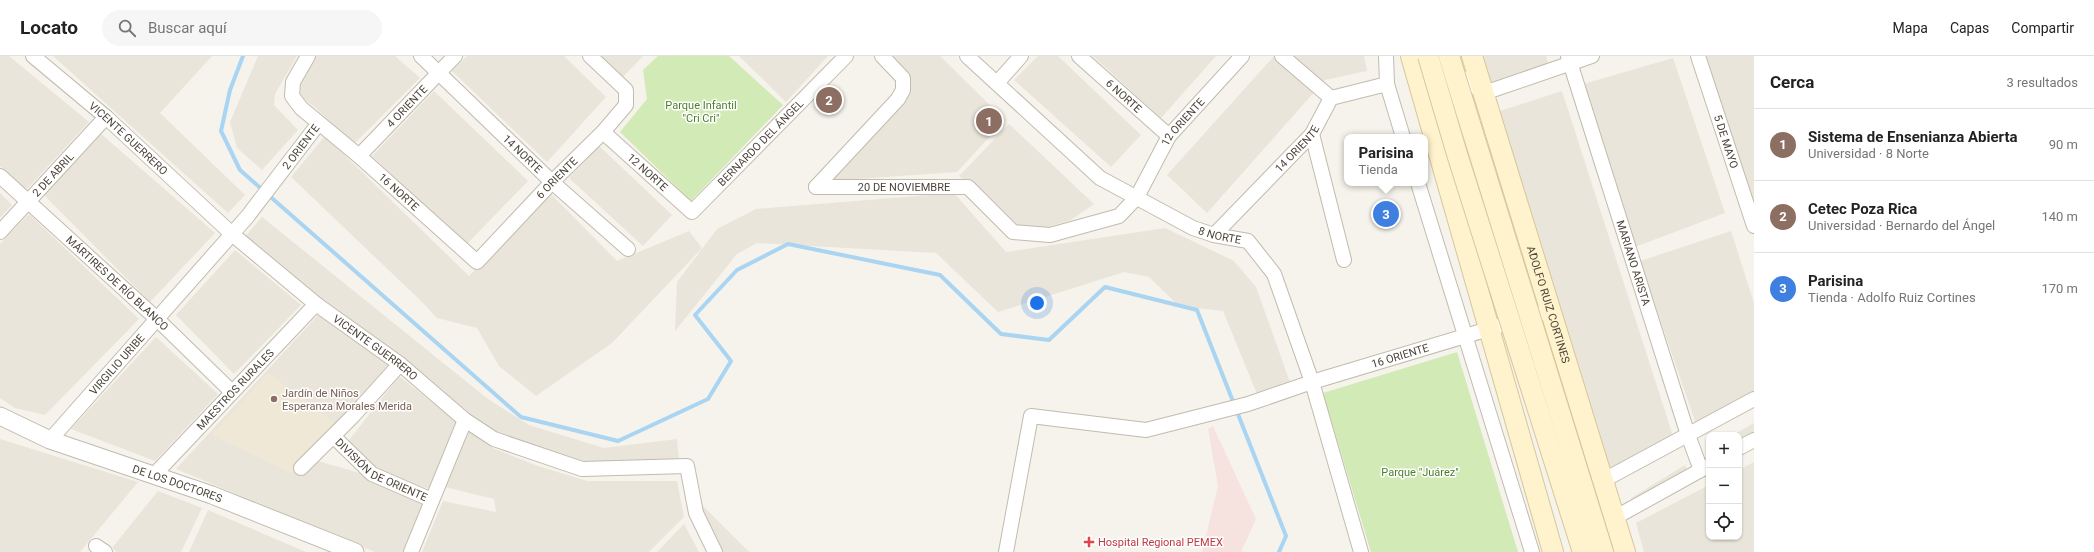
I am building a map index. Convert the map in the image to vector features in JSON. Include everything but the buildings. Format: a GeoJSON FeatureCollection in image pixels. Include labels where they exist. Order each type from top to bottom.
{"type":"FeatureCollection","features":[{"type":"Feature","properties":{"kind":"main road"},"geometry":{"type":"LineString","coordinates":[[1411,56],[1553,552]]}},
{"type":"Feature","properties":{"kind":"main road"},"geometry":{"type":"LineString","coordinates":[[1429,56],[1457,154],[1583,552]]}},
{"type":"Feature","properties":{"kind":"main road"},"geometry":{"type":"LineString","coordinates":[[1450,56],[1603,552]]}},
{"type":"Feature","properties":{"kind":"main road","name":"ADOLFO RUIZ CORTINES"},"geometry":{"type":"LineString","coordinates":[[1472,56],[1616,517],[1625,552]]}},
{"type":"Feature","properties":{"kind":"street","name":"2 ORIENTE"},"geometry":{"type":"LineString","coordinates":[[247,217],[285,165],[319,123],[301,108],[292,96],[293,82],[308,56]]}},
{"type":"Feature","properties":{"kind":"street","name":"14 NORTE"},"geometry":{"type":"LineString","coordinates":[[421,56],[552,182],[628,249]]}},
{"type":"Feature","properties":{"kind":"street","name":"4 ORIENTE"},"geometry":{"type":"LineString","coordinates":[[359,156],[455,56]]}},
{"type":"Feature","properties":{"kind":"street","name":"6 ORIENTE"},"geometry":{"type":"LineString","coordinates":[[477,262],[552,182],[603,132],[626,104],[626,90],[590,56]]}},
{"type":"Feature","properties":{"kind":"street","name":"BERNARDO DEL ÁNGEL"},"geometry":{"type":"LineString","coordinates":[[692,212],[846,56]]}},
{"type":"Feature","properties":{"kind":"street","name":"20 DE NOVIEMBRE"},"geometry":{"type":"LineString","coordinates":[[882,56],[903,78],[903,90],[898,99],[816,187],[968,187],[1013,232],[1043,235],[1050,235],[1119,216],[1136,197]]}},
{"type":"Feature","properties":{"kind":"street","name":"8 NORTE"},"geometry":{"type":"LineString","coordinates":[[967,56],[1100,178],[1193,228],[1214,235],[1248,241],[1274,274],[1312,382],[1361,552]]}},
{"type":"Feature","properties":{"kind":"street"},"geometry":{"type":"LineString","coordinates":[[996,83],[1021,56]]}},
{"type":"Feature","properties":{"kind":"street","name":"6 NORTE"},"geometry":{"type":"LineString","coordinates":[[1079,56],[1169,136]]}},
{"type":"Feature","properties":{"kind":"street","name":"12 ORIENTE"},"geometry":{"type":"LineString","coordinates":[[1136,197],[1169,136],[1242,56]]}},
{"type":"Feature","properties":{"kind":"street"},"geometry":{"type":"LineString","coordinates":[[1282,56],[1331,98],[1387,84]]}},
{"type":"Feature","properties":{"kind":"street"},"geometry":{"type":"LineString","coordinates":[[1386,56],[1387,84],[1402,134]]}},
{"type":"Feature","properties":{"kind":"street"},"geometry":{"type":"LineString","coordinates":[[1429,56],[1482,85],[1569,60],[1592,56]]}},
{"type":"Feature","properties":{"kind":"street"},"geometry":{"type":"LineString","coordinates":[[1450,56],[1482,85]]}},
{"type":"Feature","properties":{"kind":"street","name":"5 DE MAYO"},"geometry":{"type":"LineString","coordinates":[[1698,56],[1754,226]]}},
{"type":"Feature","properties":{"kind":"street","name":"VICENTE GUERRERO"},"geometry":{"type":"LineString","coordinates":[[40,58],[232,234],[316,304],[400,364],[465,420],[494,439],[582,469],[687,462],[696,513],[715,552]]}},
{"type":"Feature","properties":{"kind":"street","name":"MARIANO ARISTA"},"geometry":{"type":"LineString","coordinates":[[1569,60],[1688,435],[1705,467]]}},
{"type":"Feature","properties":{"kind":"street","name":"14 ORIENTE"},"geometry":{"type":"LineString","coordinates":[[1214,235],[1312,134],[1331,98]]}},
{"type":"Feature","properties":{"kind":"street","name":"2 DE ABRIL"},"geometry":{"type":"LineString","coordinates":[[0,232],[106,118]]}},
{"type":"Feature","properties":{"kind":"street","name":"16 NORTE"},"geometry":{"type":"LineString","coordinates":[[319,123],[359,156],[477,262]]}},
{"type":"Feature","properties":{"kind":"street","name":"12 NORTE"},"geometry":{"type":"LineString","coordinates":[[603,132],[692,212]]}},
{"type":"Feature","properties":{"kind":"street"},"geometry":{"type":"LineString","coordinates":[[1312,134],[1344,260]]}},
{"type":"Feature","properties":{"kind":"street","name":"MÁRTIRES DE RÍO BLANCO"},"geometry":{"type":"LineString","coordinates":[[0,176],[157,318],[232,392]]}},
{"type":"Feature","properties":{"kind":"street"},"geometry":{"type":"LineString","coordinates":[[1419,186],[1532,552]]}},
{"type":"Feature","properties":{"kind":"street","name":"VIRGILIO URIBE"},"geometry":{"type":"LineString","coordinates":[[50,440],[247,217]]}},
{"type":"Feature","properties":{"kind":"street","name":"MAESTROS RURALES"},"geometry":{"type":"LineString","coordinates":[[154,475],[316,304]]}},
{"type":"Feature","properties":{"kind":"street","name":"16 ORIENTE"},"geometry":{"type":"LineString","coordinates":[[1006,552],[1031,416],[1146,430],[1210,415],[1248,404],[1312,382],[1552,310]]}},
{"type":"Feature","properties":{"kind":"street"},"geometry":{"type":"LineString","coordinates":[[301,468],[400,364]]}},
{"type":"Feature","properties":{"kind":"street"},"geometry":{"type":"LineString","coordinates":[[1604,480],[1754,399]]}},
{"type":"Feature","properties":{"kind":"street","name":"DE LOS DOCTORES"},"geometry":{"type":"LineString","coordinates":[[0,416],[50,440],[212,494],[355,552]]}},
{"type":"Feature","properties":{"kind":"street","name":"DIVISIÓN DE ORIENTE"},"geometry":{"type":"LineString","coordinates":[[411,552],[465,420]]}},
{"type":"Feature","properties":{"kind":"street","name":"DIVISIÓN DE ORIENTE"},"geometry":{"type":"LineString","coordinates":[[333,436],[372,474],[432,500]]}},
{"type":"Feature","properties":{"kind":"street"},"geometry":{"type":"LineString","coordinates":[[1742,446],[1754,440]]}},
{"type":"Feature","properties":{"kind":"street"},"geometry":{"type":"LineString","coordinates":[[1616,517],[1705,467]]}},
{"type":"Feature","properties":{"kind":"shaded area"},"geometry":{"type":"Polygon","coordinates":[[[0,56],[9,56],[89,122],[25,191],[0,166],[0,56]]]}},
{"type":"Feature","properties":{"kind":"shaded area"},"geometry":{"type":"Polygon","coordinates":[[[53,56],[212,56],[160,113],[245,195],[228,213],[53,56]]]}},
{"type":"Feature","properties":{"kind":"shaded area"},"geometry":{"type":"Polygon","coordinates":[[[258,56],[297,56],[275,94],[274,105],[298,130],[262,170],[237,148],[230,122],[258,56]]]}},
{"type":"Feature","properties":{"kind":"shaded area"},"geometry":{"type":"Polygon","coordinates":[[[316,56],[395,56],[420,78],[353,145],[316,108],[300,96],[301,75],[316,56]]]}},
{"type":"Feature","properties":{"kind":"shaded area"},"geometry":{"type":"Polygon","coordinates":[[[467,56],[564,56],[606,97],[547,162],[452,71],[467,56]]]}},
{"type":"Feature","properties":{"kind":"shaded area"},"geometry":{"type":"Polygon","coordinates":[[[596,56],[643,56],[621,79],[596,56]]]}},
{"type":"Feature","properties":{"kind":"shaded area"},"geometry":{"type":"Polygon","coordinates":[[[739,56],[828,56],[786,102],[739,56]]]}},
{"type":"Feature","properties":{"kind":"shaded area"},"geometry":{"type":"Polygon","coordinates":[[[884,56],[940,56],[1005,120],[957,172],[829,181],[903,103],[904,77],[884,56]]]}},
{"type":"Feature","properties":{"kind":"shaded area"},"geometry":{"type":"Polygon","coordinates":[[[1038,56],[1058,56],[1141,135],[1111,167],[1014,80],[1038,56]]]}},
{"type":"Feature","properties":{"kind":"shaded area"},"geometry":{"type":"Polygon","coordinates":[[[1093,56],[1216,56],[1161,118],[1093,56]]]}},
{"type":"Feature","properties":{"kind":"shaded area"},"geometry":{"type":"Polygon","coordinates":[[[1274,56],[1364,56],[1367,71],[1325,80],[1207,213],[1167,175],[1274,56]]]}},
{"type":"Feature","properties":{"kind":"shaded area"},"geometry":{"type":"Polygon","coordinates":[[[1478,56],[1546,56],[1550,68],[1488,89],[1478,56]]]}},
{"type":"Feature","properties":{"kind":"shaded area"},"geometry":{"type":"Polygon","coordinates":[[[1704,56],[1754,56],[1754,214],[1704,56]]]}},
{"type":"Feature","properties":{"kind":"shaded area"},"geometry":{"type":"Polygon","coordinates":[[[1673,58],[1725,213],[1635,247],[1580,85],[1673,58]]]}},
{"type":"Feature","properties":{"kind":"shaded area"},"geometry":{"type":"Polygon","coordinates":[[[434,91],[528,181],[466,245],[372,156],[434,91]]]}},
{"type":"Feature","properties":{"kind":"shaded area"},"geometry":{"type":"Polygon","coordinates":[[[1562,91],[1674,439],[1608,472],[1500,111],[1562,91]]]}},
{"type":"Feature","properties":{"kind":"shaded area"},"geometry":{"type":"Polygon","coordinates":[[[1009,124],[1094,204],[1071,220],[1034,231],[1006,221],[959,176],[1009,124]]]}},
{"type":"Feature","properties":{"kind":"shaded area"},"geometry":{"type":"Polygon","coordinates":[[[101,134],[215,233],[150,302],[44,195],[101,134]]]}},
{"type":"Feature","properties":{"kind":"shaded area"},"geometry":{"type":"Polygon","coordinates":[[[325,136],[469,276],[549,192],[617,261],[689,231],[702,248],[612,343],[536,396],[499,366],[477,328],[437,318],[291,177],[325,136]]]}},
{"type":"Feature","properties":{"kind":"shaded area"},"geometry":{"type":"Polygon","coordinates":[[[599,146],[672,215],[643,246],[569,178],[599,146]]]}},
{"type":"Feature","properties":{"kind":"shaded area"},"geometry":{"type":"Polygon","coordinates":[[[0,193],[12,205],[0,218],[0,193]]]}},
{"type":"Feature","properties":{"kind":"shaded area"},"geometry":{"type":"Polygon","coordinates":[[[954,193],[1006,252],[1165,228],[1234,261],[1256,287],[1291,385],[1257,394],[1223,311],[1179,306],[1149,277],[1124,272],[998,312],[936,253],[757,243],[737,254],[675,331],[677,282],[717,229],[756,209],[954,193]]]}},
{"type":"Feature","properties":{"kind":"shaded area"},"geometry":{"type":"Polygon","coordinates":[[[29,214],[139,319],[45,415],[15,408],[0,398],[0,244],[29,214]]]}},
{"type":"Feature","properties":{"kind":"shaded area"},"geometry":{"type":"Polygon","coordinates":[[[262,217],[488,399],[529,425],[604,448],[677,439],[679,460],[583,465],[495,437],[243,239],[262,217]]]}},
{"type":"Feature","properties":{"kind":"shaded area"},"geometry":{"type":"Polygon","coordinates":[[[1731,231],[1754,303],[1754,397],[1697,427],[1640,261],[1731,231]]]}},
{"type":"Feature","properties":{"kind":"shaded area"},"geometry":{"type":"Polygon","coordinates":[[[235,250],[301,305],[234,374],[176,315],[235,250]]]}},
{"type":"Feature","properties":{"kind":"shaded area"},"geometry":{"type":"Polygon","coordinates":[[[320,313],[395,363],[311,459],[380,479],[425,501],[404,552],[375,552],[176,469],[320,313]]]}},
{"type":"Feature","properties":{"kind":"shaded area"},"geometry":{"type":"Polygon","coordinates":[[[156,337],[218,394],[155,461],[71,429],[156,337]]]}},
{"type":"Feature","properties":{"kind":"shaded area","name":"Jardín de Niños Esperanza Morales Merida"},"geometry":{"type":"Polygon","coordinates":[[[268,373],[337,425],[291,473],[212,435],[268,373]]]}},
{"type":"Feature","properties":{"kind":"shaded area"},"geometry":{"type":"Polygon","coordinates":[[[399,376],[458,423],[432,490],[374,470],[347,443],[399,376]]]}},
{"type":"Feature","properties":{"kind":"shaded area"},"geometry":{"type":"Polygon","coordinates":[[[1754,423],[1754,441],[1742,447],[1742,432],[1738,432],[1754,423]]]}},
{"type":"Feature","properties":{"kind":"shaded area"},"geometry":{"type":"Polygon","coordinates":[[[1213,426],[1256,519],[1241,552],[1202,552],[1218,486],[1208,429],[1213,426]]]}},
{"type":"Feature","properties":{"kind":"shaded area"},"geometry":{"type":"Polygon","coordinates":[[[468,431],[495,449],[538,466],[587,481],[677,481],[684,517],[649,552],[422,552],[443,501],[496,512],[494,499],[445,487],[468,431]]]}},
{"type":"Feature","properties":{"kind":"shaded area"},"geometry":{"type":"Polygon","coordinates":[[[0,439],[138,482],[80,552],[0,552],[0,439]]]}},
{"type":"Feature","properties":{"kind":"shaded area"},"geometry":{"type":"Polygon","coordinates":[[[1754,462],[1754,552],[1644,552],[1636,523],[1706,487],[1706,540],[1742,540],[1742,468],[1754,462]]]}},
{"type":"Feature","properties":{"kind":"shaded area"},"geometry":{"type":"Polygon","coordinates":[[[1685,465],[1691,477],[1634,511],[1631,498],[1685,465]]]}},
{"type":"Feature","properties":{"kind":"shaded area"},"geometry":{"type":"Polygon","coordinates":[[[158,491],[202,508],[181,552],[117,552],[112,548],[158,491]]]}},
{"type":"Feature","properties":{"kind":"shaded area"},"geometry":{"type":"Polygon","coordinates":[[[698,501],[745,548],[750,552],[722,552],[698,501]]]}},
{"type":"Feature","properties":{"kind":"shaded area"},"geometry":{"type":"Polygon","coordinates":[[[208,510],[306,552],[189,552],[208,510]]]}},
{"type":"Feature","properties":{"kind":"shaded area"},"geometry":{"type":"Polygon","coordinates":[[[684,524],[699,552],[657,552],[684,524]]]}},
{"type":"Feature","properties":{"kind":"green space","name":"Parque Infantil \"Cri Cri\""},"geometry":{"type":"Polygon","coordinates":[[[658,56],[729,56],[783,105],[691,201],[620,132],[647,99],[643,70],[658,56]]]}},
{"type":"Feature","properties":{"kind":"green space","name":"Parque \"Juárez\""},"geometry":{"type":"Polygon","coordinates":[[[1457,352],[1518,552],[1371,552],[1323,393],[1457,352]]]}},
{"type":"Feature","properties":{"kind":"waterway"},"geometry":{"type":"LineString","coordinates":[[243,56],[230,90],[221,131],[240,170],[521,417],[618,441],[708,399],[731,361],[695,315],[737,270],[788,244],[940,275],[1001,334],[1049,340],[1105,287],[1197,310],[1286,536],[1279,552]]}},
{"type":"Feature","properties":{"kind":"place","name":"Cetec Poza Rica"},"geometry":{"type":"Point","coordinates":[829,100]}},
{"type":"Feature","properties":{"kind":"place","name":"Sistema de Ensenianza Abierta"},"geometry":{"type":"Point","coordinates":[989,121]}},
{"type":"Feature","properties":{"kind":"place","name":"Parisina"},"geometry":{"type":"Point","coordinates":[1386,214]}},
{"type":"Feature","properties":{"kind":"place","name":"Jardín de Niños Esperanza Morales Merida"},"geometry":{"type":"Point","coordinates":[274,399]}},
{"type":"Feature","properties":{"kind":"place","name":"Hospital Regional PEMEX"},"geometry":{"type":"Point","coordinates":[1089,542]}}]}
